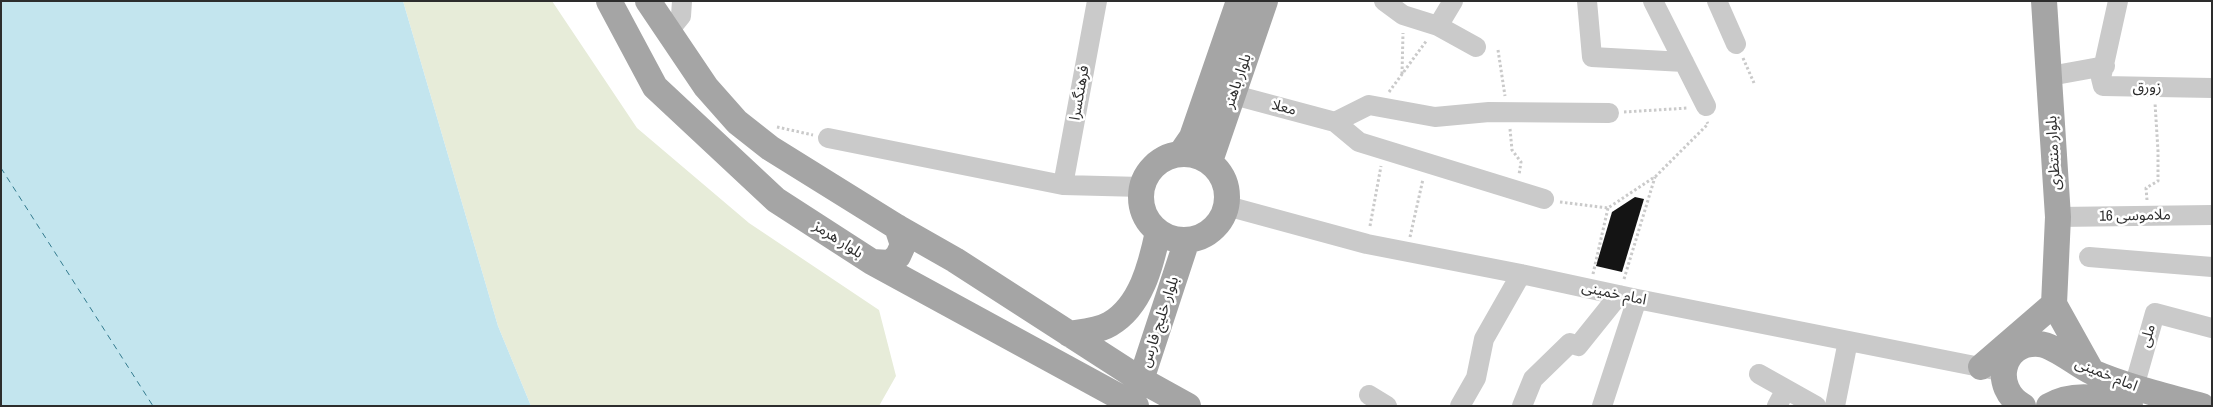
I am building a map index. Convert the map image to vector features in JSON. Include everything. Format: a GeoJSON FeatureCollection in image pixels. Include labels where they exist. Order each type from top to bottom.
{"type":"FeatureCollection","features":[{"type":"Feature","properties":{"kind":"main road","name":"بلوار هرمز"},"geometry":{"type":"LineString","coordinates":[[609,1],[655,87],[776,200],[872,262],[933,297],[1136,397]]}},
{"type":"Feature","properties":{"kind":"main road"},"geometry":{"type":"LineString","coordinates":[[648,1],[706,87],[737,122],[770,148],[897,228],[956,260],[1069,334],[1136,397]]}},
{"type":"Feature","properties":{"kind":"main road","name":"بلوار باهنر"},"geometry":{"type":"LineString","coordinates":[[1181,153],[1192,138],[1239,1]]}},
{"type":"Feature","properties":{"kind":"main road","name":"بلوار باهنر"},"geometry":{"type":"LineString","coordinates":[[1210,161],[1266,1]]}},
{"type":"Feature","properties":{"kind":"main road","name":"بلوار منتظری"},"geometry":{"type":"LineString","coordinates":[[2044,1],[2058,217],[2054,304]]}},
{"type":"Feature","properties":{"kind":"main road"},"geometry":{"type":"LineString","coordinates":[[1181,153],[1196,155],[1210,161],[1219,170],[1225,181],[1228,194],[1227,206],[1223,217],[1213,230],[1198,238],[1187,240],[1167,237],[1158,232],[1149,223],[1140,199],[1146,176],[1160,160],[1181,153]]}},
{"type":"Feature","properties":{"kind":"main road"},"geometry":{"type":"LineString","coordinates":[[872,262],[890,263],[898,256],[903,245],[897,228]]}},
{"type":"Feature","properties":{"kind":"main road"},"geometry":{"type":"LineString","coordinates":[[1069,334],[1090,331],[1110,324],[1131,307],[1150,267],[1158,232]]}},
{"type":"Feature","properties":{"kind":"main road","name":"بلوار خلیج فارس"},"geometry":{"type":"LineString","coordinates":[[1187,240],[1136,397],[1188,406]]}},
{"type":"Feature","properties":{"kind":"main road"},"geometry":{"type":"LineString","coordinates":[[933,297],[928,284],[930,272],[937,263],[956,260]]}},
{"type":"Feature","properties":{"kind":"main road"},"geometry":{"type":"LineString","coordinates":[[2023,406],[2016,402],[1992,370],[2054,304],[2092,372]]}},
{"type":"Feature","properties":{"kind":"main road","name":"امام خمینی"},"geometry":{"type":"LineString","coordinates":[[1992,370],[2023,346],[2031,344],[2048,346],[2132,396]]}},
{"type":"Feature","properties":{"kind":"main road","name":"امام خمینی"},"geometry":{"type":"LineString","coordinates":[[2059,402],[2090,397],[2132,396],[2202,406]]}},
{"type":"Feature","properties":{"kind":"street"},"geometry":{"type":"LineString","coordinates":[[668,32],[681,16],[682,1]]}},
{"type":"Feature","properties":{"kind":"street","name":"فرهنگسرا"},"geometry":{"type":"LineString","coordinates":[[1062,185],[1096,1]]}},
{"type":"Feature","properties":{"kind":"street"},"geometry":{"type":"LineString","coordinates":[[1384,1],[1404,8],[1476,47]]}},
{"type":"Feature","properties":{"kind":"street"},"geometry":{"type":"LineString","coordinates":[[1438,26],[1453,1]]}},
{"type":"Feature","properties":{"kind":"street"},"geometry":{"type":"LineString","coordinates":[[1587,1],[1592,57],[1684,62]]}},
{"type":"Feature","properties":{"kind":"street"},"geometry":{"type":"LineString","coordinates":[[1653,1],[1706,106]]}},
{"type":"Feature","properties":{"kind":"street"},"geometry":{"type":"LineString","coordinates":[[1717,1],[1736,44]]}},
{"type":"Feature","properties":{"kind":"street"},"geometry":{"type":"LineString","coordinates":[[2050,76],[2105,66],[2118,1]]}},
{"type":"Feature","properties":{"kind":"street","name":"زورق"},"geometry":{"type":"LineString","coordinates":[[2105,66],[2101,78],[2103,86],[2212,88]]}},
{"type":"Feature","properties":{"kind":"street","name":"معلا"},"geometry":{"type":"LineString","coordinates":[[1234,95],[1335,122]]}},
{"type":"Feature","properties":{"kind":"street"},"geometry":{"type":"LineString","coordinates":[[1544,199],[1426,161],[1359,142],[1335,122],[1369,105],[1435,117],[1489,112],[1609,113]]}},
{"type":"Feature","properties":{"kind":"street"},"geometry":{"type":"LineString","coordinates":[[828,138],[1062,185],[1142,187]]}},
{"type":"Feature","properties":{"kind":"street","name":"امام خمینی"},"geometry":{"type":"LineString","coordinates":[[1227,206],[1367,244],[1992,370]]}},
{"type":"Feature","properties":{"kind":"street","name":"ملاموسی 16"},"geometry":{"type":"LineString","coordinates":[[2058,217],[2212,215]]}},
{"type":"Feature","properties":{"kind":"street"},"geometry":{"type":"LineString","coordinates":[[2089,257],[2212,267]]}},
{"type":"Feature","properties":{"kind":"street"},"geometry":{"type":"LineString","coordinates":[[1460,406],[1476,378],[1484,339],[1521,274]]}},
{"type":"Feature","properties":{"kind":"street"},"geometry":{"type":"LineString","coordinates":[[1522,406],[1533,379],[1570,344],[1578,346],[1628,297]]}},
{"type":"Feature","properties":{"kind":"street"},"geometry":{"type":"LineString","coordinates":[[1602,406],[1628,297]]}},
{"type":"Feature","properties":{"kind":"street","name":"ملی"},"geometry":{"type":"LineString","coordinates":[[2132,396],[2155,313],[2212,328]]}},
{"type":"Feature","properties":{"kind":"street"},"geometry":{"type":"LineString","coordinates":[[1835,406],[1848,341]]}},
{"type":"Feature","properties":{"kind":"street"},"geometry":{"type":"LineString","coordinates":[[1759,374],[1781,397],[1816,406]]}},
{"type":"Feature","properties":{"kind":"street"},"geometry":{"type":"LineString","coordinates":[[1369,395],[1387,406]]}},
{"type":"Feature","properties":{"kind":"path"},"geometry":{"type":"LineString","coordinates":[[1402,74],[1404,8]]}},
{"type":"Feature","properties":{"kind":"path"},"geometry":{"type":"LineString","coordinates":[[1378,106],[1438,26]]}},
{"type":"Feature","properties":{"kind":"path"},"geometry":{"type":"LineString","coordinates":[[1736,44],[1754,83]]}},
{"type":"Feature","properties":{"kind":"path"},"geometry":{"type":"LineString","coordinates":[[2148,216],[2146,188],[2158,181],[2154,88]]}},
{"type":"Feature","properties":{"kind":"path"},"geometry":{"type":"LineString","coordinates":[[1544,199],[1608,208],[1656,176],[1708,124],[1706,106],[1609,113]]}},
{"type":"Feature","properties":{"kind":"path"},"geometry":{"type":"LineString","coordinates":[[1367,244],[1384,149]]}},
{"type":"Feature","properties":{"kind":"path"},"geometry":{"type":"LineString","coordinates":[[1407,252],[1426,161]]}},
{"type":"Feature","properties":{"kind":"path"},"geometry":{"type":"LineString","coordinates":[[1628,297],[1656,176]]}},
{"type":"Feature","properties":{"kind":"path"},"geometry":{"type":"LineString","coordinates":[[1590,289],[1608,208]]}},
{"type":"Feature","properties":{"kind":"green space"},"geometry":{"type":"Polygon","coordinates":[[[403,1],[552,1],[637,128],[749,223],[879,310],[896,376],[879,406],[531,406],[498,326],[403,1]]]}},
{"type":"Feature","properties":{"kind":"water"},"geometry":{"type":"Polygon","coordinates":[[[1,1],[403,1],[498,326],[531,406],[1,406],[1,1]]]}},
{"type":"Feature","properties":{"kind":"building"},"geometry":{"type":"Polygon","coordinates":[[[1635,197],[1644,199],[1622,272],[1596,266],[1612,212],[1635,197]]]}},
{"type":"Feature","properties":{"kind":"ferry route"},"geometry":{"type":"LineString","coordinates":[[1,168],[153,406]]}}]}
